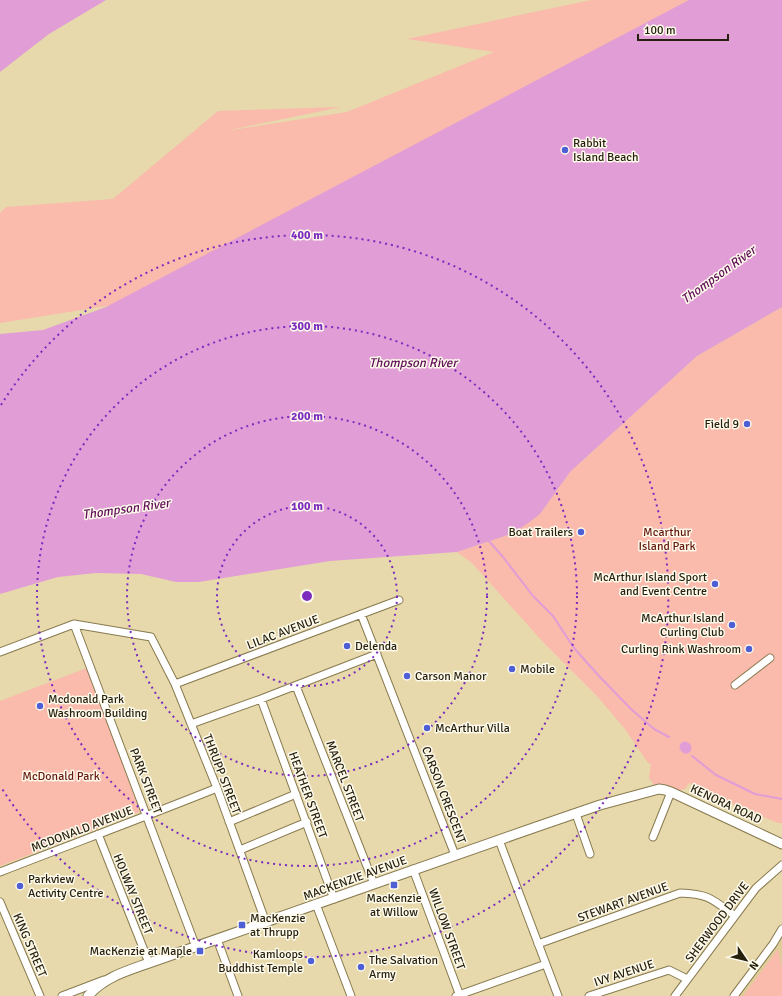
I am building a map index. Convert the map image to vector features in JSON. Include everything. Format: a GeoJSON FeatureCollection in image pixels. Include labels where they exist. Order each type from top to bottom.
{"type":"FeatureCollection","features":[{"type":"Feature","properties":{"kind":"street","name":"LILAC AVENUE"},"geometry":{"type":"LineString","coordinates":[[175,684],[399,600]]}},
{"type":"Feature","properties":{"kind":"street","name":"CARSON CRESCENT"},"geometry":{"type":"LineString","coordinates":[[361,614],[455,855]]}},
{"type":"Feature","properties":{"kind":"street"},"geometry":{"type":"LineString","coordinates":[[0,652],[74,624]]}},
{"type":"Feature","properties":{"kind":"street","name":"THRUPP STREET"},"geometry":{"type":"LineString","coordinates":[[74,624],[151,636],[175,684],[217,788],[266,923]]}},
{"type":"Feature","properties":{"kind":"street","name":"PARK STREET"},"geometry":{"type":"LineString","coordinates":[[74,624],[196,946]]}},
{"type":"Feature","properties":{"kind":"street"},"geometry":{"type":"LineString","coordinates":[[191,724],[296,686],[377,654]]}},
{"type":"Feature","properties":{"kind":"street"},"geometry":{"type":"LineString","coordinates":[[735,685],[770,658]]}},
{"type":"Feature","properties":{"kind":"street","name":"MARCEL STREET"},"geometry":{"type":"LineString","coordinates":[[296,686],[374,884]]}},
{"type":"Feature","properties":{"kind":"street","name":"HEATHER STREET"},"geometry":{"type":"LineString","coordinates":[[261,699],[334,898]]}},
{"type":"Feature","properties":{"kind":"street","name":"MCDONALD AVENUE"},"geometry":{"type":"LineString","coordinates":[[0,872],[217,788]]}},
{"type":"Feature","properties":{"kind":"street","name":"MACKENZIE AVENUE"},"geometry":{"type":"LineString","coordinates":[[62,996],[196,946],[266,923],[455,855],[600,805],[659,789]]}},
{"type":"Feature","properties":{"kind":"street","name":"KENORA ROAD"},"geometry":{"type":"LineString","coordinates":[[659,789],[671,792],[782,844]]}},
{"type":"Feature","properties":{"kind":"street"},"geometry":{"type":"LineString","coordinates":[[652,837],[671,792]]}},
{"type":"Feature","properties":{"kind":"street"},"geometry":{"type":"LineString","coordinates":[[229,822],[296,794]]}},
{"type":"Feature","properties":{"kind":"street"},"geometry":{"type":"LineString","coordinates":[[576,814],[590,854]]}},
{"type":"Feature","properties":{"kind":"street"},"geometry":{"type":"LineString","coordinates":[[240,850],[307,822]]}},
{"type":"Feature","properties":{"kind":"street","name":"HOLWAY STREET"},"geometry":{"type":"LineString","coordinates":[[98,834],[149,963]]}},
{"type":"Feature","properties":{"kind":"street"},"geometry":{"type":"LineString","coordinates":[[499,840],[558,996]]}},
{"type":"Feature","properties":{"kind":"street","name":"SHERWOOD DRIVE"},"geometry":{"type":"LineString","coordinates":[[675,996],[756,888],[782,865]]}},
{"type":"Feature","properties":{"kind":"street","name":"WILLOW STREET"},"geometry":{"type":"LineString","coordinates":[[413,870],[458,996]]}},
{"type":"Feature","properties":{"kind":"street","name":"STEWART AVENUE"},"geometry":{"type":"LineString","coordinates":[[538,944],[680,893],[698,893],[710,897],[735,916]]}},
{"type":"Feature","properties":{"kind":"street","name":"KING STREET"},"geometry":{"type":"LineString","coordinates":[[0,902],[40,996]]}},
{"type":"Feature","properties":{"kind":"street"},"geometry":{"type":"LineString","coordinates":[[316,904],[351,996]]}},
{"type":"Feature","properties":{"kind":"street"},"geometry":{"type":"LineString","coordinates":[[734,996],[773,944],[782,929]]}},
{"type":"Feature","properties":{"kind":"street"},"geometry":{"type":"LineString","coordinates":[[217,939],[238,996]]}},
{"type":"Feature","properties":{"kind":"street"},"geometry":{"type":"LineString","coordinates":[[458,996],[546,964]]}},
{"type":"Feature","properties":{"kind":"street","name":"IVY AVENUE"},"geometry":{"type":"LineString","coordinates":[[589,996],[668,970],[687,979]]}},
{"type":"Feature","properties":{"kind":"street"},"geometry":{"type":"LineString","coordinates":[[88,996],[93,990],[112,977]]}},
{"type":"Feature","properties":{"kind":"shaded area"},"geometry":{"type":"Polygon","coordinates":[[[782,934],[782,996],[739,996],[782,934]]]}},
{"type":"Feature","properties":{"kind":"green space"},"geometry":{"type":"Polygon","coordinates":[[[591,0],[705,0],[219,288],[0,323],[0,213],[6,207],[113,199],[218,111],[341,107],[225,131],[347,112],[494,52],[407,39],[591,0]]]}},
{"type":"Feature","properties":{"kind":"green space","name":"Mcarthur Island Park"},"geometry":{"type":"Polygon","coordinates":[[[782,307],[782,823],[778,823],[758,815],[750,809],[717,800],[689,783],[685,789],[662,795],[649,778],[651,764],[648,763],[625,729],[597,696],[544,643],[472,563],[457,552],[508,535],[540,514],[570,472],[697,356],[782,307]]]}},
{"type":"Feature","properties":{"kind":"green space","name":"McDonald Park"},"geometry":{"type":"Polygon","coordinates":[[[87,668],[140,812],[0,866],[0,701],[87,668]]]}},
{"type":"Feature","properties":{"kind":"green space"},"geometry":{"type":"Polygon","coordinates":[[[778,949],[782,968],[782,996],[743,996],[778,949]]]}},
{"type":"Feature","properties":{"kind":"water"},"geometry":{"type":"Polygon","coordinates":[[[0,0],[106,0],[49,34],[0,72],[0,0]]]}},
{"type":"Feature","properties":{"kind":"water","name":"Thompson River"},"geometry":{"type":"Polygon","coordinates":[[[689,0],[782,0],[782,307],[697,356],[570,472],[540,514],[524,526],[508,535],[457,552],[330,561],[199,582],[176,582],[141,574],[96,573],[58,577],[0,594],[0,334],[43,330],[106,307],[689,0]]]}},
{"type":"Feature","properties":{"kind":"waterway"},"geometry":{"type":"LineString","coordinates":[[487,539],[533,596],[553,616],[574,648],[598,675],[631,709],[654,729],[669,737]]}},
{"type":"Feature","properties":{"kind":"waterway"},"geometry":{"type":"LineString","coordinates":[[692,756],[716,775],[755,794],[782,799]]}},
{"type":"Feature","properties":{"kind":"place","name":"Rabbit Island Beach"},"geometry":{"type":"Point","coordinates":[565,150]}},
{"type":"Feature","properties":{"kind":"place","name":"Field 9"},"geometry":{"type":"Point","coordinates":[747,424]}},
{"type":"Feature","properties":{"kind":"place","name":"Boat Trailers"},"geometry":{"type":"Point","coordinates":[581,532]}},
{"type":"Feature","properties":{"kind":"place","name":"McArthur Island Sport and Event Centre"},"geometry":{"type":"Point","coordinates":[715,584]}},
{"type":"Feature","properties":{"kind":"place","name":"McArthur Island Curling Club"},"geometry":{"type":"Point","coordinates":[732,625]}},
{"type":"Feature","properties":{"kind":"place","name":"Delenda"},"geometry":{"type":"Point","coordinates":[347,646]}},
{"type":"Feature","properties":{"kind":"place","name":"Curling Rink Washroom"},"geometry":{"type":"Point","coordinates":[749,649]}},
{"type":"Feature","properties":{"kind":"place","name":"Mobile"},"geometry":{"type":"Point","coordinates":[512,669]}},
{"type":"Feature","properties":{"kind":"place","name":"Carson Manor"},"geometry":{"type":"Point","coordinates":[407,676]}},
{"type":"Feature","properties":{"kind":"place","name":"Mcdonald Park Washroom Building"},"geometry":{"type":"Point","coordinates":[40,706]}},
{"type":"Feature","properties":{"kind":"place","name":"McArthur Villa"},"geometry":{"type":"Point","coordinates":[427,728]}},
{"type":"Feature","properties":{"kind":"place","name":"MacKenzie at Willow"},"geometry":{"type":"Point","coordinates":[394,885]}},
{"type":"Feature","properties":{"kind":"place","name":"Parkview Activity Centre"},"geometry":{"type":"Point","coordinates":[20,886]}},
{"type":"Feature","properties":{"kind":"place","name":"MacKenzie at Thrupp"},"geometry":{"type":"Point","coordinates":[242,925]}},
{"type":"Feature","properties":{"kind":"place","name":"MacKenzie at Maple"},"geometry":{"type":"Point","coordinates":[200,951]}},
{"type":"Feature","properties":{"kind":"place","name":"Kamloops Buddhist Temple"},"geometry":{"type":"Point","coordinates":[311,961]}},
{"type":"Feature","properties":{"kind":"place","name":"The Salvation Army"},"geometry":{"type":"Point","coordinates":[361,967]}}]}
